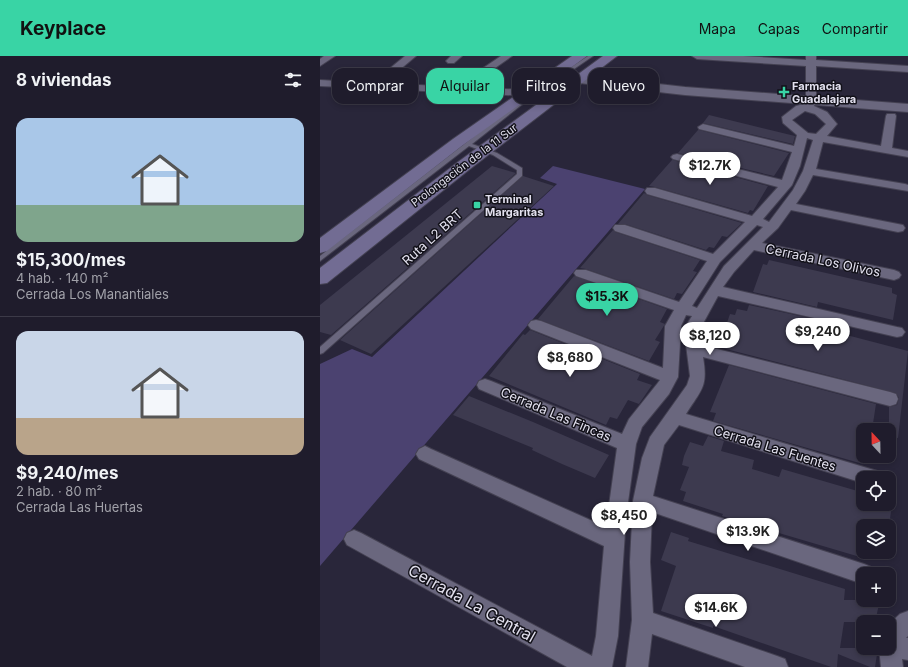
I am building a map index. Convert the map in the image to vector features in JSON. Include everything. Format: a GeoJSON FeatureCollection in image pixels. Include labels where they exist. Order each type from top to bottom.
{"type":"FeatureCollection","features":[{"type":"Feature","properties":{"kind":"main road","name":"Prolongación de la 11 Sur"},"geometry":{"type":"LineString","coordinates":[[573,68],[582,56]]}},
{"type":"Feature","properties":{"kind":"main road","name":"Prolongación de la 11 Sur"},"geometry":{"type":"LineString","coordinates":[[580,71],[611,56]]}},
{"type":"Feature","properties":{"kind":"main road","name":"Prolongación de la 11 Sur"},"geometry":{"type":"LineString","coordinates":[[320,247],[458,142],[526,104]]}},
{"type":"Feature","properties":{"kind":"main road","name":"Prolongación de la 11 Sur"},"geometry":{"type":"LineString","coordinates":[[320,278],[481,150],[531,104]]}},
{"type":"Feature","properties":{"kind":"street"},"geometry":{"type":"LineString","coordinates":[[320,63],[330,56]]}},
{"type":"Feature","properties":{"kind":"street"},"geometry":{"type":"LineString","coordinates":[[396,68],[411,56]]}},
{"type":"Feature","properties":{"kind":"street"},"geometry":{"type":"LineString","coordinates":[[489,68],[507,56]]}},
{"type":"Feature","properties":{"kind":"street"},"geometry":{"type":"LineString","coordinates":[[697,56],[811,59],[908,69]]}},
{"type":"Feature","properties":{"kind":"street"},"geometry":{"type":"LineString","coordinates":[[601,667],[608,629],[616,517],[627,444],[635,424],[663,389],[670,377],[673,326],[682,309],[715,259],[755,220],[786,185],[798,150],[811,136],[830,127],[831,121],[810,103],[811,59]]}},
{"type":"Feature","properties":{"kind":"street"},"geometry":{"type":"LineString","coordinates":[[580,79],[685,91],[810,103],[908,108]]}},
{"type":"Feature","properties":{"kind":"street"},"geometry":{"type":"LineString","coordinates":[[320,83],[332,84]]}},
{"type":"Feature","properties":{"kind":"street"},"geometry":{"type":"LineString","coordinates":[[810,103],[787,117],[787,121],[811,136],[908,154]]}},
{"type":"Feature","properties":{"kind":"street"},"geometry":{"type":"LineString","coordinates":[[886,150],[891,116]]}},
{"type":"Feature","properties":{"kind":"street"},"geometry":{"type":"LineString","coordinates":[[703,127],[798,150]]}},
{"type":"Feature","properties":{"kind":"street"},"geometry":{"type":"LineString","coordinates":[[637,667],[643,620],[640,562],[643,500],[651,458],[656,442],[695,387],[698,376],[692,329],[699,314],[728,269],[773,225],[799,191],[808,171],[811,136]]}},
{"type":"Feature","properties":{"kind":"street"},"geometry":{"type":"LineString","coordinates":[[677,157],[786,185]]}},
{"type":"Feature","properties":{"kind":"street"},"geometry":{"type":"LineString","coordinates":[[808,171],[905,188]]}},
{"type":"Feature","properties":{"kind":"street"},"geometry":{"type":"LineString","coordinates":[[651,192],[773,225]]}},
{"type":"Feature","properties":{"kind":"street"},"geometry":{"type":"LineString","coordinates":[[789,206],[898,228]]}},
{"type":"Feature","properties":{"kind":"street"},"geometry":{"type":"LineString","coordinates":[[620,228],[715,259]]}},
{"type":"Feature","properties":{"kind":"street","name":"Cerrada Los Olivos"},"geometry":{"type":"LineString","coordinates":[[752,245],[894,275]]}},
{"type":"Feature","properties":{"kind":"street"},"geometry":{"type":"LineString","coordinates":[[581,273],[699,314]]}},
{"type":"Feature","properties":{"kind":"street"},"geometry":{"type":"LineString","coordinates":[[714,290],[897,332]]}},
{"type":"Feature","properties":{"kind":"street"},"geometry":{"type":"LineString","coordinates":[[536,325],[670,377]]}},
{"type":"Feature","properties":{"kind":"street"},"geometry":{"type":"LineString","coordinates":[[694,349],[890,399]]}},
{"type":"Feature","properties":{"kind":"street","name":"Cerrada Las Fincas"},"geometry":{"type":"LineString","coordinates":[[485,385],[627,444]]}},
{"type":"Feature","properties":{"kind":"street","name":"Cerrada Las Fuentes"},"geometry":{"type":"LineString","coordinates":[[675,417],[856,472]]}},
{"type":"Feature","properties":{"kind":"street"},"geometry":{"type":"LineString","coordinates":[[425,454],[615,541]]}},
{"type":"Feature","properties":{"kind":"street"},"geometry":{"type":"LineString","coordinates":[[643,500],[856,571]]}},
{"type":"Feature","properties":{"kind":"street"},"geometry":{"type":"LineString","coordinates":[[616,517],[641,524]]}},
{"type":"Feature","properties":{"kind":"street","name":"Cerrada La Central"},"geometry":{"type":"LineString","coordinates":[[354,539],[589,667]]}},
{"type":"Feature","properties":{"kind":"street"},"geometry":{"type":"LineString","coordinates":[[643,620],[777,667]]}},
{"type":"Feature","properties":{"kind":"street"},"geometry":{"type":"LineString","coordinates":[[897,654],[895,632],[908,622]]}},
{"type":"Feature","properties":{"kind":"lane"},"geometry":{"type":"LineString","coordinates":[[577,68],[591,56]]}},
{"type":"Feature","properties":{"kind":"lane"},"geometry":{"type":"LineString","coordinates":[[580,70],[605,56]]}},
{"type":"Feature","properties":{"kind":"lane"},"geometry":{"type":"LineString","coordinates":[[320,259],[468,144],[528,104]]}},
{"type":"Feature","properties":{"kind":"lane","name":"Ruta L2 BRT"},"geometry":{"type":"LineString","coordinates":[[320,352],[520,175],[520,168],[494,154],[468,144]]}},
{"type":"Feature","properties":{"kind":"shaded area"},"geometry":{"type":"Polygon","coordinates":[[[553,166],[645,189],[320,566],[320,364],[352,349],[372,357],[557,184],[540,178],[553,166]]]}},
{"type":"Feature","properties":{"kind":"building"},"geometry":{"type":"Polygon","coordinates":[[[709,115],[795,136],[793,144],[703,123],[709,115]]]}},
{"type":"Feature","properties":{"kind":"building"},"geometry":{"type":"Polygon","coordinates":[[[698,130],[789,153],[774,176],[678,153],[698,130]]]}},
{"type":"Feature","properties":{"kind":"building"},"geometry":{"type":"Polygon","coordinates":[[[672,160],[768,186],[753,211],[750,210],[748,213],[649,186],[672,160]]]}},
{"type":"Feature","properties":{"kind":"building"},"geometry":{"type":"Polygon","coordinates":[[[492,166],[516,173],[331,335],[320,332],[320,305],[492,166]]]}},
{"type":"Feature","properties":{"kind":"building"},"geometry":{"type":"Polygon","coordinates":[[[523,176],[554,186],[371,354],[340,340],[523,176]]]}},
{"type":"Feature","properties":{"kind":"building"},"geometry":{"type":"Polygon","coordinates":[[[644,193],[742,223],[727,237],[722,236],[714,248],[709,247],[706,250],[625,224],[618,224],[644,193]]]}},
{"type":"Feature","properties":{"kind":"building"},"geometry":{"type":"Polygon","coordinates":[[[613,230],[615,232],[700,260],[693,271],[697,272],[682,294],[677,293],[674,299],[580,268],[613,230]]]}},
{"type":"Feature","properties":{"kind":"building"},"geometry":{"type":"Polygon","coordinates":[[[769,260],[892,288],[892,293],[897,295],[893,320],[818,302],[817,307],[753,292],[763,264],[767,265],[769,260]]]}},
{"type":"Feature","properties":{"kind":"building"},"geometry":{"type":"Polygon","coordinates":[[[574,276],[667,309],[660,322],[665,324],[655,340],[660,342],[649,361],[538,319],[574,276]]]}},
{"type":"Feature","properties":{"kind":"building"},"geometry":{"type":"Polygon","coordinates":[[[749,305],[814,319],[812,326],[908,351],[898,438],[896,438],[896,423],[889,423],[889,407],[897,405],[899,398],[896,393],[722,348],[724,341],[721,340],[730,314],[735,315],[737,309],[747,311],[749,305]]]}},
{"type":"Feature","properties":{"kind":"building"},"geometry":{"type":"Polygon","coordinates":[[[530,330],[640,374],[637,380],[652,385],[639,404],[628,400],[617,419],[610,417],[606,425],[489,376],[523,334],[525,335],[530,330]]]}},
{"type":"Feature","properties":{"kind":"building"},"geometry":{"type":"Polygon","coordinates":[[[729,365],[876,404],[873,423],[856,423],[856,462],[713,421],[716,413],[710,412],[729,365]]]}},
{"type":"Feature","properties":{"kind":"building"},"geometry":{"type":"Polygon","coordinates":[[[469,396],[609,455],[595,478],[532,450],[533,448],[453,415],[469,396]]]}},
{"type":"Feature","properties":{"kind":"building"},"geometry":{"type":"Polygon","coordinates":[[[708,436],[724,441],[721,451],[754,460],[752,469],[779,477],[782,469],[856,491],[856,511],[891,511],[890,519],[856,519],[856,556],[722,516],[723,514],[683,501],[686,492],[680,490],[689,467],[682,465],[684,456],[690,442],[703,446],[708,436]]]}},
{"type":"Feature","properties":{"kind":"building"},"geometry":{"type":"Polygon","coordinates":[[[671,532],[689,538],[688,541],[845,589],[844,600],[856,600],[856,607],[878,607],[877,615],[856,615],[856,622],[844,622],[840,648],[856,648],[856,655],[877,655],[875,667],[870,667],[838,654],[837,667],[831,667],[713,626],[713,628],[661,611],[676,566],[661,560],[671,532]]]}},
{"type":"Feature","properties":{"kind":"place","name":"Farmacia Guadalajara"},"geometry":{"type":"Point","coordinates":[784,92]}},
{"type":"Feature","properties":{"kind":"place","name":"Terminal Margaritas"},"geometry":{"type":"Point","coordinates":[477,205]}}]}
